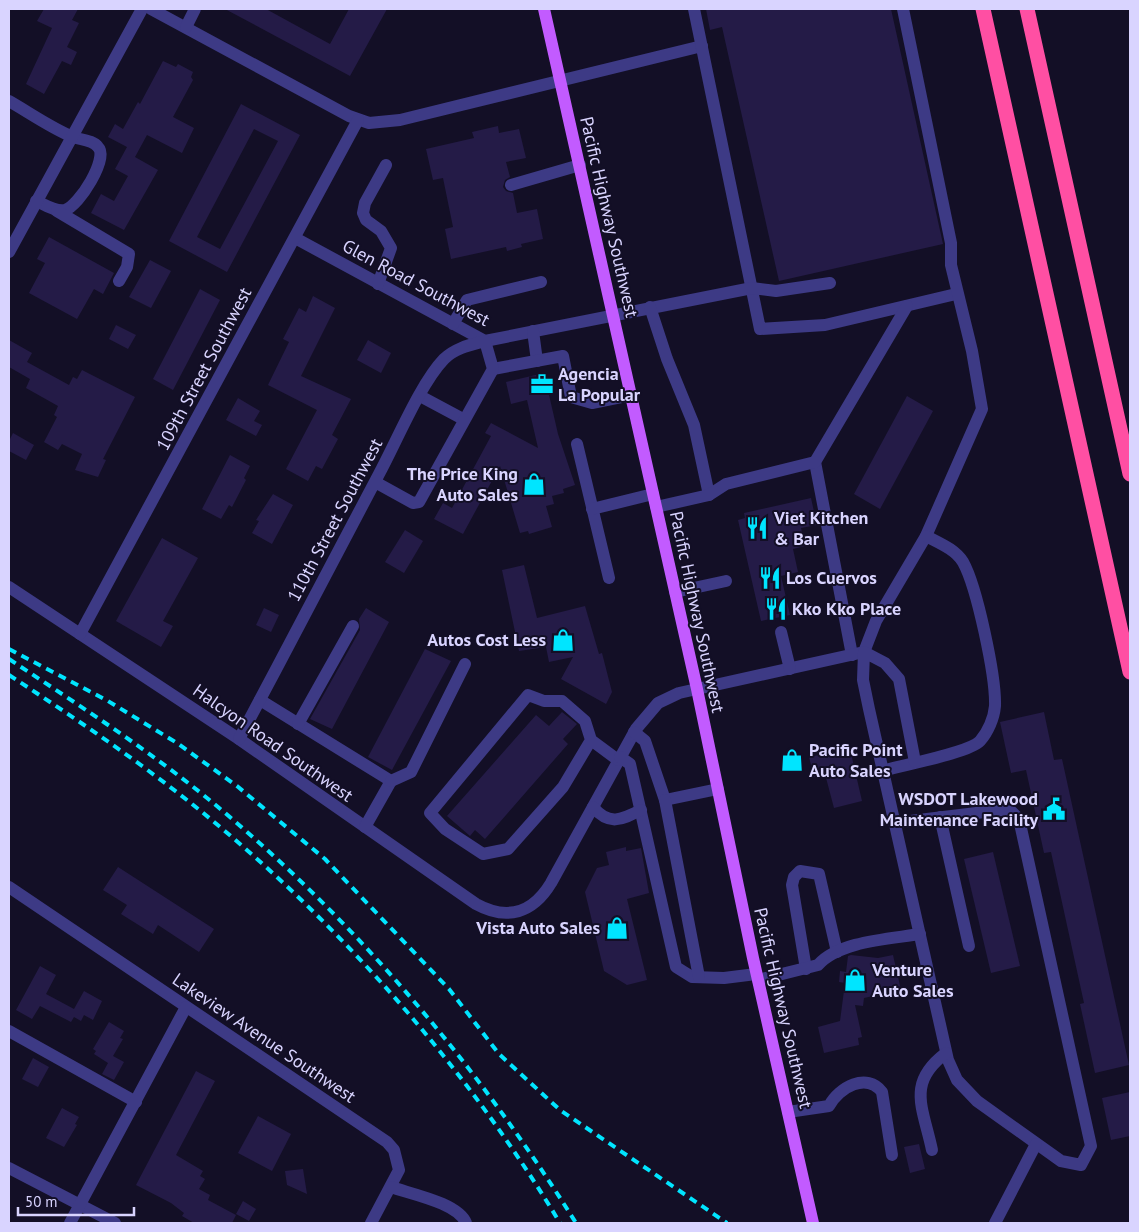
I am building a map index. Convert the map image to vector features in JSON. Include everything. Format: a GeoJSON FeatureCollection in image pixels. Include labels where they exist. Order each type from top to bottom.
{"type":"FeatureCollection","features":[{"type":"Feature","properties":{"kind":"highway"},"geometry":{"type":"LineString","coordinates":[[983,9],[1130,672]]}},
{"type":"Feature","properties":{"kind":"highway"},"geometry":{"type":"LineString","coordinates":[[1027,9],[1130,474]]}},
{"type":"Feature","properties":{"kind":"main road","name":"Pacific Highway Southwest"},"geometry":{"type":"LineString","coordinates":[[544,9],[697,689],[757,977],[813,1223]]}},
{"type":"Feature","properties":{"kind":"street"},"geometry":{"type":"LineString","coordinates":[[9,252],[142,9]]}},
{"type":"Feature","properties":{"kind":"street"},"geometry":{"type":"LineString","coordinates":[[151,9],[358,120],[368,123],[394,121],[702,46]]}},
{"type":"Feature","properties":{"kind":"street"},"geometry":{"type":"LineString","coordinates":[[186,27],[195,9]]}},
{"type":"Feature","properties":{"kind":"street"},"geometry":{"type":"LineString","coordinates":[[694,9],[760,329],[786,326],[825,326],[956,294]]}},
{"type":"Feature","properties":{"kind":"street"},"geometry":{"type":"LineString","coordinates":[[858,653],[926,536],[982,409],[972,352],[956,294],[951,265],[951,243],[903,9]]}},
{"type":"Feature","properties":{"kind":"street"},"geometry":{"type":"LineString","coordinates":[[9,102],[72,136],[95,144],[102,155],[78,203],[67,210],[56,211]]}},
{"type":"Feature","properties":{"kind":"street","name":"109th Street Southwest"},"geometry":{"type":"LineString","coordinates":[[80,634],[358,120]]}},
{"type":"Feature","properties":{"kind":"street"},"geometry":{"type":"LineString","coordinates":[[378,284],[391,248],[381,231],[366,220],[363,213],[364,204],[386,165]]}},
{"type":"Feature","properties":{"kind":"street"},"geometry":{"type":"LineString","coordinates":[[511,185],[580,165]]}},
{"type":"Feature","properties":{"kind":"street"},"geometry":{"type":"LineString","coordinates":[[36,201],[129,254],[127,267],[119,281]]}},
{"type":"Feature","properties":{"kind":"street","name":"Glen Road Southwest"},"geometry":{"type":"LineString","coordinates":[[294,238],[485,341],[613,314],[752,288],[776,291],[830,284]]}},
{"type":"Feature","properties":{"kind":"street"},"geometry":{"type":"LineString","coordinates":[[453,324],[467,300],[541,282]]}},
{"type":"Feature","properties":{"kind":"street"},"geometry":{"type":"LineString","coordinates":[[894,823],[1001,810],[1012,812],[1019,819],[1090,1146],[1080,1164],[1061,1161],[1036,1144],[966,1091],[952,1072],[946,1052],[920,934],[894,823],[882,770],[815,462],[907,306]]}},
{"type":"Feature","properties":{"kind":"street"},"geometry":{"type":"LineString","coordinates":[[650,307],[667,359],[694,424],[708,495]]}},
{"type":"Feature","properties":{"kind":"street"},"geometry":{"type":"LineString","coordinates":[[533,331],[538,361]]}},
{"type":"Feature","properties":{"kind":"street"},"geometry":{"type":"LineString","coordinates":[[375,482],[413,503],[419,502],[463,419],[493,369],[485,341]]}},
{"type":"Feature","properties":{"kind":"street","name":"110th Street Southwest"},"geometry":{"type":"LineString","coordinates":[[239,739],[434,372],[448,356],[460,348],[485,341]]}},
{"type":"Feature","properties":{"kind":"street"},"geometry":{"type":"LineString","coordinates":[[493,369],[563,356],[571,397],[592,404],[631,395]]}},
{"type":"Feature","properties":{"kind":"street"},"geometry":{"type":"LineString","coordinates":[[420,396],[463,419]]}},
{"type":"Feature","properties":{"kind":"street"},"geometry":{"type":"LineString","coordinates":[[577,444],[608,578]]}},
{"type":"Feature","properties":{"kind":"street"},"geometry":{"type":"LineString","coordinates":[[592,509],[708,495],[726,484],[815,462]]}},
{"type":"Feature","properties":{"kind":"street"},"geometry":{"type":"LineString","coordinates":[[882,770],[972,747],[988,730],[995,708],[991,666],[971,579],[962,560],[953,551],[926,536]]}},
{"type":"Feature","properties":{"kind":"street"},"geometry":{"type":"LineString","coordinates":[[675,592],[726,581]]}},
{"type":"Feature","properties":{"kind":"street","name":"Halcyon Road Southwest"},"geometry":{"type":"LineString","coordinates":[[9,587],[239,739],[481,907],[504,914],[521,910],[535,903],[545,894],[593,807]]}},
{"type":"Feature","properties":{"kind":"street"},"geometry":{"type":"LineString","coordinates":[[298,724],[353,626]]}},
{"type":"Feature","properties":{"kind":"street"},"geometry":{"type":"LineString","coordinates":[[781,632],[790,669]]}},
{"type":"Feature","properties":{"kind":"street"},"geometry":{"type":"LineString","coordinates":[[641,810],[621,820],[601,816],[593,807],[634,732],[658,703],[679,693],[858,653],[886,663],[899,679],[916,762]]}},
{"type":"Feature","properties":{"kind":"street"},"geometry":{"type":"LineString","coordinates":[[365,827],[391,781],[411,772],[465,664]]}},
{"type":"Feature","properties":{"kind":"street"},"geometry":{"type":"LineString","coordinates":[[591,740],[564,787],[508,849],[483,854],[445,829],[430,813],[528,695],[544,701],[562,701],[585,721],[591,740],[619,759],[630,764],[676,968],[692,977],[757,977],[806,969],[818,965],[836,952],[868,942],[920,934]]}},
{"type":"Feature","properties":{"kind":"street"},"geometry":{"type":"LineString","coordinates":[[260,700],[391,781]]}},
{"type":"Feature","properties":{"kind":"street"},"geometry":{"type":"LineString","coordinates":[[634,732],[645,740],[665,800],[700,977]]}},
{"type":"Feature","properties":{"kind":"street"},"geometry":{"type":"LineString","coordinates":[[665,800],[718,789]]}},
{"type":"Feature","properties":{"kind":"street"},"geometry":{"type":"LineString","coordinates":[[940,817],[969,946]]}},
{"type":"Feature","properties":{"kind":"street"},"geometry":{"type":"LineString","coordinates":[[806,969],[792,885],[794,876],[800,871],[819,874],[836,952]]}},
{"type":"Feature","properties":{"kind":"street","name":"Lakeview Avenue Southwest"},"geometry":{"type":"LineString","coordinates":[[9,887],[387,1142],[394,1150],[399,1170],[371,1223]]}},
{"type":"Feature","properties":{"kind":"street"},"geometry":{"type":"LineString","coordinates":[[70,1223],[186,1007]]}},
{"type":"Feature","properties":{"kind":"street"},"geometry":{"type":"LineString","coordinates":[[9,1031],[136,1102]]}},
{"type":"Feature","properties":{"kind":"street"},"geometry":{"type":"LineString","coordinates":[[932,1150],[920,1092],[923,1078],[928,1068],[946,1052]]}},
{"type":"Feature","properties":{"kind":"street"},"geometry":{"type":"LineString","coordinates":[[788,1112],[829,1106],[836,1094],[844,1087],[870,1082],[876,1085],[882,1092],[892,1155]]}},
{"type":"Feature","properties":{"kind":"street"},"geometry":{"type":"LineString","coordinates":[[995,1223],[1036,1144]]}},
{"type":"Feature","properties":{"kind":"street"},"geometry":{"type":"LineString","coordinates":[[9,1168],[114,1223]]}},
{"type":"Feature","properties":{"kind":"street"},"geometry":{"type":"LineString","coordinates":[[391,1187],[452,1208],[464,1217],[466,1223]]}},
{"type":"Feature","properties":{"kind":"building"},"geometry":{"type":"Polygon","coordinates":[[[44,9],[78,9],[72,20],[79,23],[67,47],[77,52],[71,65],[62,61],[44,94],[26,84],[52,28],[37,21],[44,9]]]}},
{"type":"Feature","properties":{"kind":"building"},"geometry":{"type":"Polygon","coordinates":[[[225,9],[266,9],[330,44],[349,9],[387,9],[350,76],[225,9]]]}},
{"type":"Feature","properties":{"kind":"building"},"geometry":{"type":"Polygon","coordinates":[[[706,9],[891,9],[943,244],[779,281],[722,27],[710,30],[706,9]]]}},
{"type":"Feature","properties":{"kind":"building"},"geometry":{"type":"Polygon","coordinates":[[[163,61],[176,67],[178,64],[193,72],[191,77],[193,80],[173,117],[194,128],[182,153],[147,135],[135,157],[158,170],[124,230],[91,213],[101,194],[114,201],[128,176],[115,169],[127,147],[108,137],[115,124],[123,129],[138,102],[140,104],[163,61]]]}},
{"type":"Feature","properties":{"kind":"building"},"geometry":{"type":"Polygon","coordinates":[[[241,104],[300,135],[227,272],[169,241],[241,104]],[[254,129],[197,237],[220,249],[278,141],[254,129]]]}},
{"type":"Feature","properties":{"kind":"building"},"geometry":{"type":"Polygon","coordinates":[[[498,126],[499,133],[519,129],[526,158],[506,162],[510,177],[505,180],[503,187],[506,191],[513,193],[517,213],[537,209],[543,239],[521,244],[522,247],[507,251],[506,247],[451,259],[445,229],[453,227],[443,178],[433,180],[426,149],[474,138],[472,132],[498,126]]]}},
{"type":"Feature","properties":{"kind":"building"},"geometry":{"type":"Polygon","coordinates":[[[49,237],[114,273],[103,294],[94,289],[77,319],[29,293],[45,263],[37,259],[49,237]]]}},
{"type":"Feature","properties":{"kind":"building"},"geometry":{"type":"Polygon","coordinates":[[[150,260],[171,271],[151,308],[129,297],[150,260]]]}},
{"type":"Feature","properties":{"kind":"building"},"geometry":{"type":"Polygon","coordinates":[[[200,289],[220,300],[173,390],[153,379],[200,289]]]}},
{"type":"Feature","properties":{"kind":"building"},"geometry":{"type":"Polygon","coordinates":[[[313,296],[335,308],[301,376],[351,399],[332,435],[338,439],[322,469],[316,466],[308,481],[286,469],[317,410],[268,385],[289,342],[283,339],[299,308],[306,312],[313,296]]]}},
{"type":"Feature","properties":{"kind":"building"},"geometry":{"type":"Polygon","coordinates":[[[116,325],[136,335],[128,349],[109,339],[116,325]]]}},
{"type":"Feature","properties":{"kind":"building"},"geometry":{"type":"Polygon","coordinates":[[[9,340],[32,353],[27,362],[69,385],[73,377],[77,379],[82,370],[135,397],[103,459],[106,460],[98,477],[75,470],[82,454],[62,444],[58,450],[44,442],[57,417],[54,415],[58,406],[26,388],[30,379],[9,367],[9,340]]]}},
{"type":"Feature","properties":{"kind":"building"},"geometry":{"type":"Polygon","coordinates":[[[368,340],[391,353],[381,373],[357,360],[368,340]]]}},
{"type":"Feature","properties":{"kind":"building"},"geometry":{"type":"Polygon","coordinates":[[[544,373],[558,434],[575,485],[563,489],[564,493],[552,496],[554,504],[546,506],[552,527],[529,534],[528,531],[520,533],[500,466],[463,534],[434,519],[443,503],[452,508],[491,436],[485,433],[491,423],[538,448],[527,400],[511,404],[506,382],[544,373]]]}},
{"type":"Feature","properties":{"kind":"building"},"geometry":{"type":"Polygon","coordinates":[[[907,396],[933,411],[880,509],[854,494],[907,396]]]}},
{"type":"Feature","properties":{"kind":"building"},"geometry":{"type":"Polygon","coordinates":[[[238,398],[260,411],[254,421],[262,425],[256,436],[226,420],[238,398]]]}},
{"type":"Feature","properties":{"kind":"building"},"geometry":{"type":"Polygon","coordinates":[[[13,433],[34,445],[26,460],[9,451],[9,441],[13,433]]]}},
{"type":"Feature","properties":{"kind":"building"},"geometry":{"type":"Polygon","coordinates":[[[230,455],[250,466],[244,478],[246,480],[232,507],[229,505],[221,519],[202,509],[230,455]]]}},
{"type":"Feature","properties":{"kind":"building"},"geometry":{"type":"Polygon","coordinates":[[[273,494],[293,505],[272,544],[252,533],[259,521],[256,520],[273,494]]]}},
{"type":"Feature","properties":{"kind":"building"},"geometry":{"type":"Polygon","coordinates":[[[811,498],[817,525],[801,528],[805,546],[793,549],[798,572],[781,576],[790,615],[761,621],[738,520],[745,518],[744,513],[811,498]]]}},
{"type":"Feature","properties":{"kind":"building"},"geometry":{"type":"Polygon","coordinates":[[[405,530],[423,541],[404,573],[385,562],[405,530]]]}},
{"type":"Feature","properties":{"kind":"building"},"geometry":{"type":"Polygon","coordinates":[[[162,538],[198,558],[163,621],[173,626],[161,647],[116,621],[162,538]]]}},
{"type":"Feature","properties":{"kind":"building"},"geometry":{"type":"Polygon","coordinates":[[[524,565],[537,618],[585,606],[599,654],[602,653],[612,692],[606,704],[561,679],[573,657],[549,662],[546,647],[519,651],[502,570],[524,565]]]}},
{"type":"Feature","properties":{"kind":"building"},"geometry":{"type":"Polygon","coordinates":[[[264,608],[279,615],[271,632],[256,625],[264,608]]]}},
{"type":"Feature","properties":{"kind":"building"},"geometry":{"type":"Polygon","coordinates":[[[366,608],[389,622],[332,729],[310,719],[360,630],[359,619],[366,608]]]}},
{"type":"Feature","properties":{"kind":"building"},"geometry":{"type":"Polygon","coordinates":[[[425,649],[451,661],[392,770],[368,757],[425,649]]]}},
{"type":"Feature","properties":{"kind":"building"},"geometry":{"type":"Polygon","coordinates":[[[562,712],[577,724],[563,739],[568,744],[485,839],[475,830],[470,836],[447,816],[536,715],[549,726],[562,712]]]}},
{"type":"Feature","properties":{"kind":"building"},"geometry":{"type":"Polygon","coordinates":[[[1044,712],[1054,760],[1062,759],[1129,1065],[1095,1073],[1080,1004],[1084,1003],[1051,852],[1044,853],[1026,770],[1011,773],[1000,722],[1044,712]]]}},
{"type":"Feature","properties":{"kind":"building"},"geometry":{"type":"Polygon","coordinates":[[[850,749],[862,801],[834,808],[825,774],[814,777],[809,757],[850,749]]]}},
{"type":"Feature","properties":{"kind":"building"},"geometry":{"type":"Polygon","coordinates":[[[626,847],[626,851],[641,848],[649,893],[627,899],[647,980],[627,985],[604,971],[585,892],[597,868],[609,865],[606,852],[626,847]]]}},
{"type":"Feature","properties":{"kind":"building"},"geometry":{"type":"Polygon","coordinates":[[[993,852],[1020,966],[991,973],[964,859],[993,852]]]}},
{"type":"Feature","properties":{"kind":"building"},"geometry":{"type":"Polygon","coordinates":[[[118,867],[214,929],[199,952],[158,925],[153,934],[121,914],[127,905],[103,890],[118,867]]]}},
{"type":"Feature","properties":{"kind":"building"},"geometry":{"type":"Polygon","coordinates":[[[893,955],[901,990],[864,998],[863,1006],[855,1005],[862,1037],[858,1038],[859,1045],[824,1053],[818,1027],[840,1021],[845,983],[839,982],[840,971],[846,972],[848,956],[878,958],[893,955]]]}},
{"type":"Feature","properties":{"kind":"building"},"geometry":{"type":"Polygon","coordinates":[[[40,966],[56,975],[46,994],[74,1009],[84,991],[102,1001],[93,1020],[84,1015],[81,1021],[74,1017],[71,1022],[40,1006],[32,1019],[16,1010],[40,966]]]}},
{"type":"Feature","properties":{"kind":"building"},"geometry":{"type":"Polygon","coordinates":[[[109,1022],[124,1031],[120,1038],[123,1039],[113,1056],[124,1062],[114,1080],[102,1074],[108,1063],[94,1054],[96,1051],[93,1049],[109,1022]]]}},
{"type":"Feature","properties":{"kind":"building"},"geometry":{"type":"Polygon","coordinates":[[[33,1058],[49,1067],[38,1087],[22,1079],[33,1058]]]}},
{"type":"Feature","properties":{"kind":"building"},"geometry":{"type":"Polygon","coordinates":[[[196,1071],[215,1081],[176,1155],[203,1171],[200,1176],[205,1179],[199,1189],[210,1195],[208,1200],[236,1215],[232,1223],[194,1223],[182,1216],[184,1213],[171,1203],[136,1185],[196,1071]]]}},
{"type":"Feature","properties":{"kind":"building"},"geometry":{"type":"Polygon","coordinates":[[[1130,1092],[1130,1136],[1111,1140],[1102,1098],[1130,1092]]]}},
{"type":"Feature","properties":{"kind":"building"},"geometry":{"type":"Polygon","coordinates":[[[62,1108],[79,1117],[75,1124],[77,1125],[64,1147],[46,1138],[62,1108]]]}},
{"type":"Feature","properties":{"kind":"building"},"geometry":{"type":"Polygon","coordinates":[[[258,1116],[291,1134],[272,1171],[238,1153],[258,1116]]]}},
{"type":"Feature","properties":{"kind":"building"},"geometry":{"type":"Polygon","coordinates":[[[919,1144],[925,1169],[910,1173],[904,1147],[919,1144]]]}},
{"type":"Feature","properties":{"kind":"building"},"geometry":{"type":"Polygon","coordinates":[[[303,1169],[307,1194],[287,1185],[285,1171],[303,1169]]]}},
{"type":"Feature","properties":{"kind":"building"},"geometry":{"type":"Polygon","coordinates":[[[243,1201],[256,1209],[249,1221],[236,1214],[243,1201]]]}},
{"type":"Feature","properties":{"kind":"railway"},"geometry":{"type":"LineString","coordinates":[[9,649],[108,701],[177,743],[237,786],[325,859],[449,989],[499,1054],[560,1110],[727,1223]]}},
{"type":"Feature","properties":{"kind":"railway"},"geometry":{"type":"LineString","coordinates":[[9,659],[115,730],[193,787],[270,853],[320,900],[414,1001],[457,1054],[498,1108],[576,1223]]}},
{"type":"Feature","properties":{"kind":"railway"},"geometry":{"type":"LineString","coordinates":[[9,675],[107,741],[179,794],[254,856],[304,903],[399,1002],[443,1055],[484,1109],[560,1223]]}},
{"type":"Feature","properties":{"kind":"place","name":"Agencia La Popular"},"geometry":{"type":"Point","coordinates":[542,384]}},
{"type":"Feature","properties":{"kind":"place","name":"The Price King Auto Sales"},"geometry":{"type":"Point","coordinates":[534,484]}},
{"type":"Feature","properties":{"kind":"place","name":"Viet Kitchen & Bar"},"geometry":{"type":"Point","coordinates":[757,528]}},
{"type":"Feature","properties":{"kind":"place","name":"Los Cuervos"},"geometry":{"type":"Point","coordinates":[770,578]}},
{"type":"Feature","properties":{"kind":"place","name":"Kko Kko Place"},"geometry":{"type":"Point","coordinates":[776,609]}},
{"type":"Feature","properties":{"kind":"place","name":"Autos Cost Less"},"geometry":{"type":"Point","coordinates":[563,640]}},
{"type":"Feature","properties":{"kind":"place","name":"Pacific Point Auto Sales"},"geometry":{"type":"Point","coordinates":[792,760]}},
{"type":"Feature","properties":{"kind":"place","name":"WSDOT Lakewood Maintenance Facility"},"geometry":{"type":"Point","coordinates":[1054,809]}},
{"type":"Feature","properties":{"kind":"place","name":"Vista Auto Sales"},"geometry":{"type":"Point","coordinates":[617,928]}},
{"type":"Feature","properties":{"kind":"place","name":"Venture Auto Sales"},"geometry":{"type":"Point","coordinates":[855,980]}}]}
